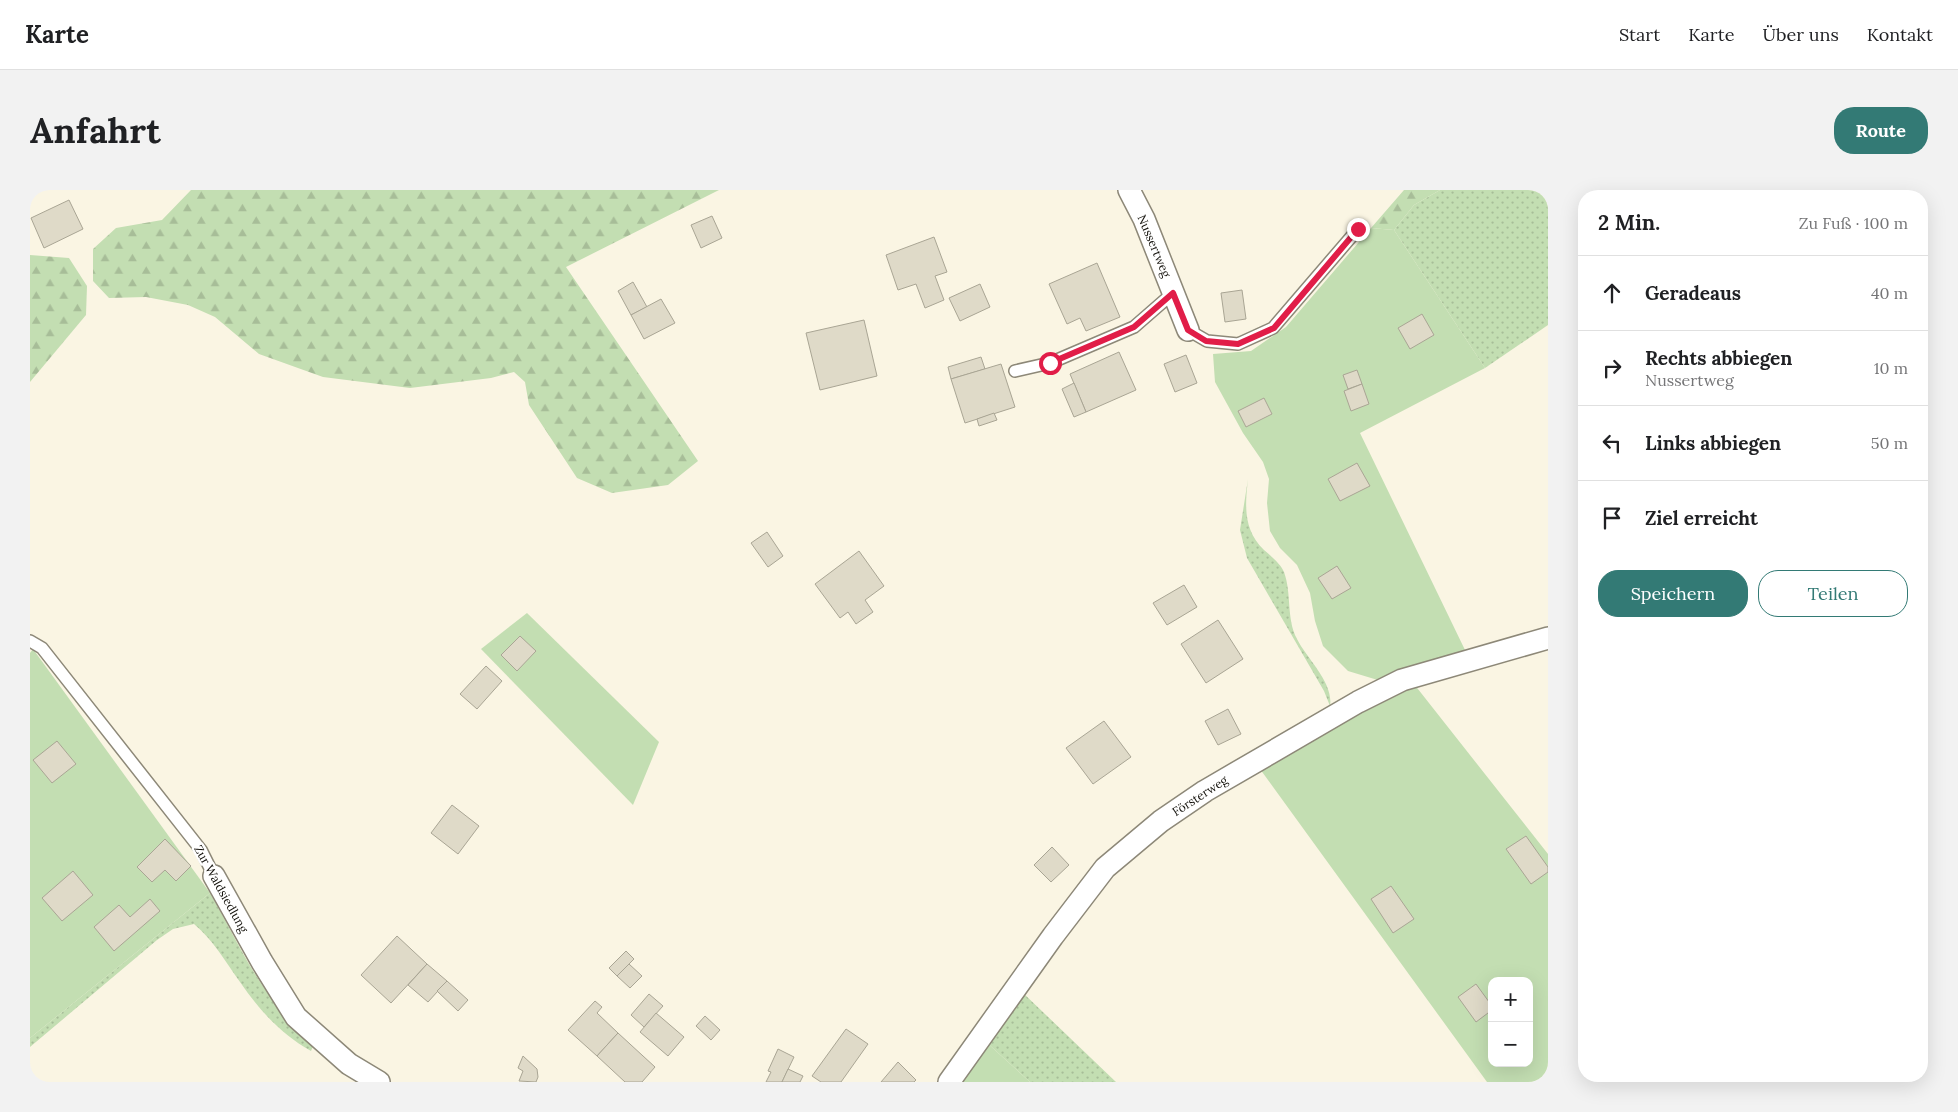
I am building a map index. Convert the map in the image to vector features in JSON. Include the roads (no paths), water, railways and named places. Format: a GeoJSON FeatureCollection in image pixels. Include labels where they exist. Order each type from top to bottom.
{"type":"FeatureCollection","features":[{"type":"Feature","properties":{"kind":"street","name":"Nussertweg"},"geometry":{"type":"LineString","coordinates":[[1129,190],[1144,219],[1188,330]]}},
{"type":"Feature","properties":{"kind":"street","name":"Försterweg"},"geometry":{"type":"LineString","coordinates":[[949,1082],[1105,868],[1161,821],[1205,791],[1358,702],[1402,680],[1548,638]]}},
{"type":"Feature","properties":{"kind":"street","name":"Zur Waldsiedlung"},"geometry":{"type":"LineString","coordinates":[[214,876],[262,962],[296,1017],[349,1064],[379,1082]]}},
{"type":"Feature","properties":{"kind":"lane"},"geometry":{"type":"LineString","coordinates":[[1188,330],[1206,341],[1238,344],[1274,328],[1358,229]]}},
{"type":"Feature","properties":{"kind":"lane"},"geometry":{"type":"LineString","coordinates":[[1015,371],[1050,363],[1134,327],[1173,293]]}},
{"type":"Feature","properties":{"kind":"lane","name":"Zur Waldsiedlung"},"geometry":{"type":"LineString","coordinates":[[30,641],[42,648],[202,850],[214,876]]}}]}
